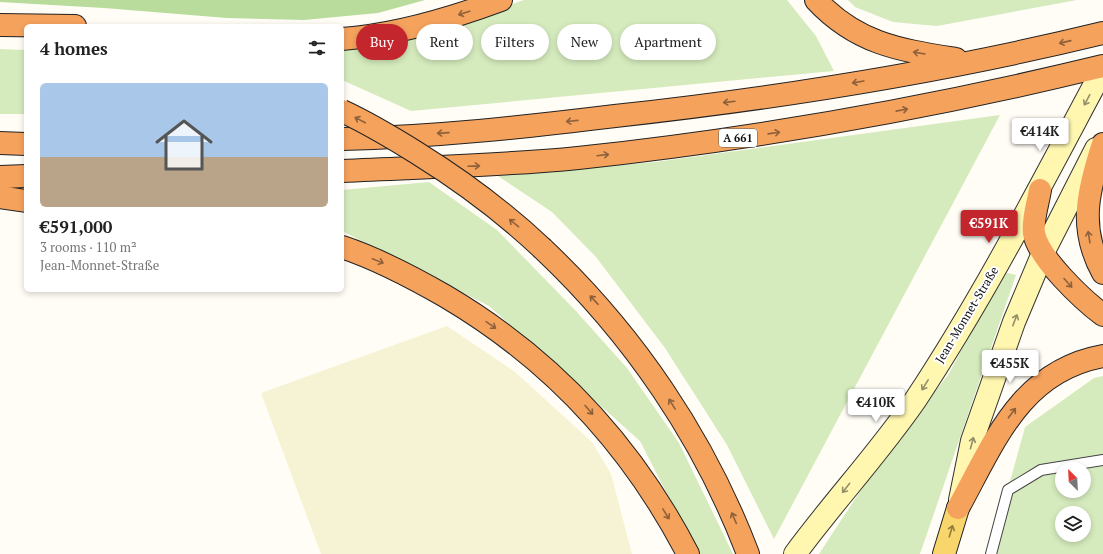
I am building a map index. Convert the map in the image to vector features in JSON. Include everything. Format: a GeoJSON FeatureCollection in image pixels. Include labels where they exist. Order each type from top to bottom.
{"type":"FeatureCollection","features":[{"type":"Feature","properties":{"kind":"highway"},"geometry":{"type":"LineString","coordinates":[[344,39],[367,37],[407,29],[447,18],[500,0]]}},
{"type":"Feature","properties":{"kind":"highway"},"geometry":{"type":"LineString","coordinates":[[816,0],[840,22],[860,35],[882,44],[903,50],[971,62]]}},
{"type":"Feature","properties":{"kind":"highway"},"geometry":{"type":"LineString","coordinates":[[12,26],[24,26]]}},
{"type":"Feature","properties":{"kind":"highway"},"geometry":{"type":"LineString","coordinates":[[344,139],[526,126],[652,112],[782,95],[971,62],[1103,33]]}},
{"type":"Feature","properties":{"kind":"highway","name":"A 661"},"geometry":{"type":"LineString","coordinates":[[344,171],[479,166],[576,158],[688,145],[786,131],[874,116],[968,97],[1103,66]]}},
{"type":"Feature","properties":{"kind":"highway"},"geometry":{"type":"LineString","coordinates":[[344,112],[386,133],[454,176],[524,231],[600,306],[653,374],[693,437],[728,505],[748,554]]}},
{"type":"Feature","properties":{"kind":"highway"},"geometry":{"type":"LineString","coordinates":[[0,143],[24,144]]}},
{"type":"Feature","properties":{"kind":"highway"},"geometry":{"type":"LineString","coordinates":[[1103,144],[1092,178],[1088,206],[1088,227],[1089,240],[1096,261],[1103,273]]}},
{"type":"Feature","properties":{"kind":"highway"},"geometry":{"type":"LineString","coordinates":[[0,177],[24,176]]}},
{"type":"Feature","properties":{"kind":"highway"},"geometry":{"type":"LineString","coordinates":[[1040,190],[1034,233],[1043,252],[1073,289],[1103,315]]}},
{"type":"Feature","properties":{"kind":"highway"},"geometry":{"type":"LineString","coordinates":[[0,197],[24,201]]}},
{"type":"Feature","properties":{"kind":"highway"},"geometry":{"type":"LineString","coordinates":[[344,247],[413,277],[474,313],[511,338],[548,370],[584,405],[633,463],[675,528],[688,554]]}},
{"type":"Feature","properties":{"kind":"highway"},"geometry":{"type":"LineString","coordinates":[[958,508],[1009,416],[1028,394],[1049,377],[1071,365],[1103,356]]}},
{"type":"Feature","properties":{"kind":"main road","name":"Jean-Monnet-Straße"},"geometry":{"type":"LineString","coordinates":[[799,548],[915,400],[967,316],[1040,190],[1103,70]]}},
{"type":"Feature","properties":{"kind":"main road"},"geometry":{"type":"LineString","coordinates":[[944,554],[958,508],[972,441],[1014,322],[1043,252],[1103,136]]}},
{"type":"Feature","properties":{"kind":"lane"},"geometry":{"type":"LineString","coordinates":[[991,554],[1008,490],[1041,470],[1103,460]]}},
{"type":"Feature","properties":{"kind":"shaded area"},"geometry":{"type":"Polygon","coordinates":[[[447,326],[515,372],[592,442],[611,474],[632,554],[321,554],[261,393],[447,326]]]}},
{"type":"Feature","properties":{"kind":"green space"},"geometry":{"type":"Polygon","coordinates":[[[0,0],[425,0],[378,13],[304,20],[227,18],[104,8],[0,2],[0,0]]]}},
{"type":"Feature","properties":{"kind":"green space"},"geometry":{"type":"Polygon","coordinates":[[[524,0],[787,0],[816,36],[834,71],[411,111],[344,81],[344,48],[356,48],[356,60],[408,60],[408,39],[416,37],[416,60],[473,60],[473,24],[454,24],[524,0]]]}},
{"type":"Feature","properties":{"kind":"green space"},"geometry":{"type":"Polygon","coordinates":[[[848,0],[1077,0],[937,26],[893,22],[855,7],[848,0]]]}},
{"type":"Feature","properties":{"kind":"green space"},"geometry":{"type":"Polygon","coordinates":[[[0,49],[24,50],[24,114],[0,114],[0,49]]]}},
{"type":"Feature","properties":{"kind":"green space"},"geometry":{"type":"Polygon","coordinates":[[[1000,115],[774,539],[727,445],[665,348],[596,257],[552,212],[498,176],[655,162],[1000,115]]]}},
{"type":"Feature","properties":{"kind":"green space"},"geometry":{"type":"Polygon","coordinates":[[[429,182],[497,230],[575,310],[627,368],[679,443],[733,554],[698,554],[640,441],[489,306],[344,232],[344,190],[429,182]]]}},
{"type":"Feature","properties":{"kind":"green space"},"geometry":{"type":"Polygon","coordinates":[[[1004,272],[1016,275],[920,554],[819,554],[872,473],[948,375],[1004,272]]]}},
{"type":"Feature","properties":{"kind":"green space"},"geometry":{"type":"Polygon","coordinates":[[[1103,376],[1103,554],[990,554],[1025,427],[1094,378],[1103,376]]]}}]}
